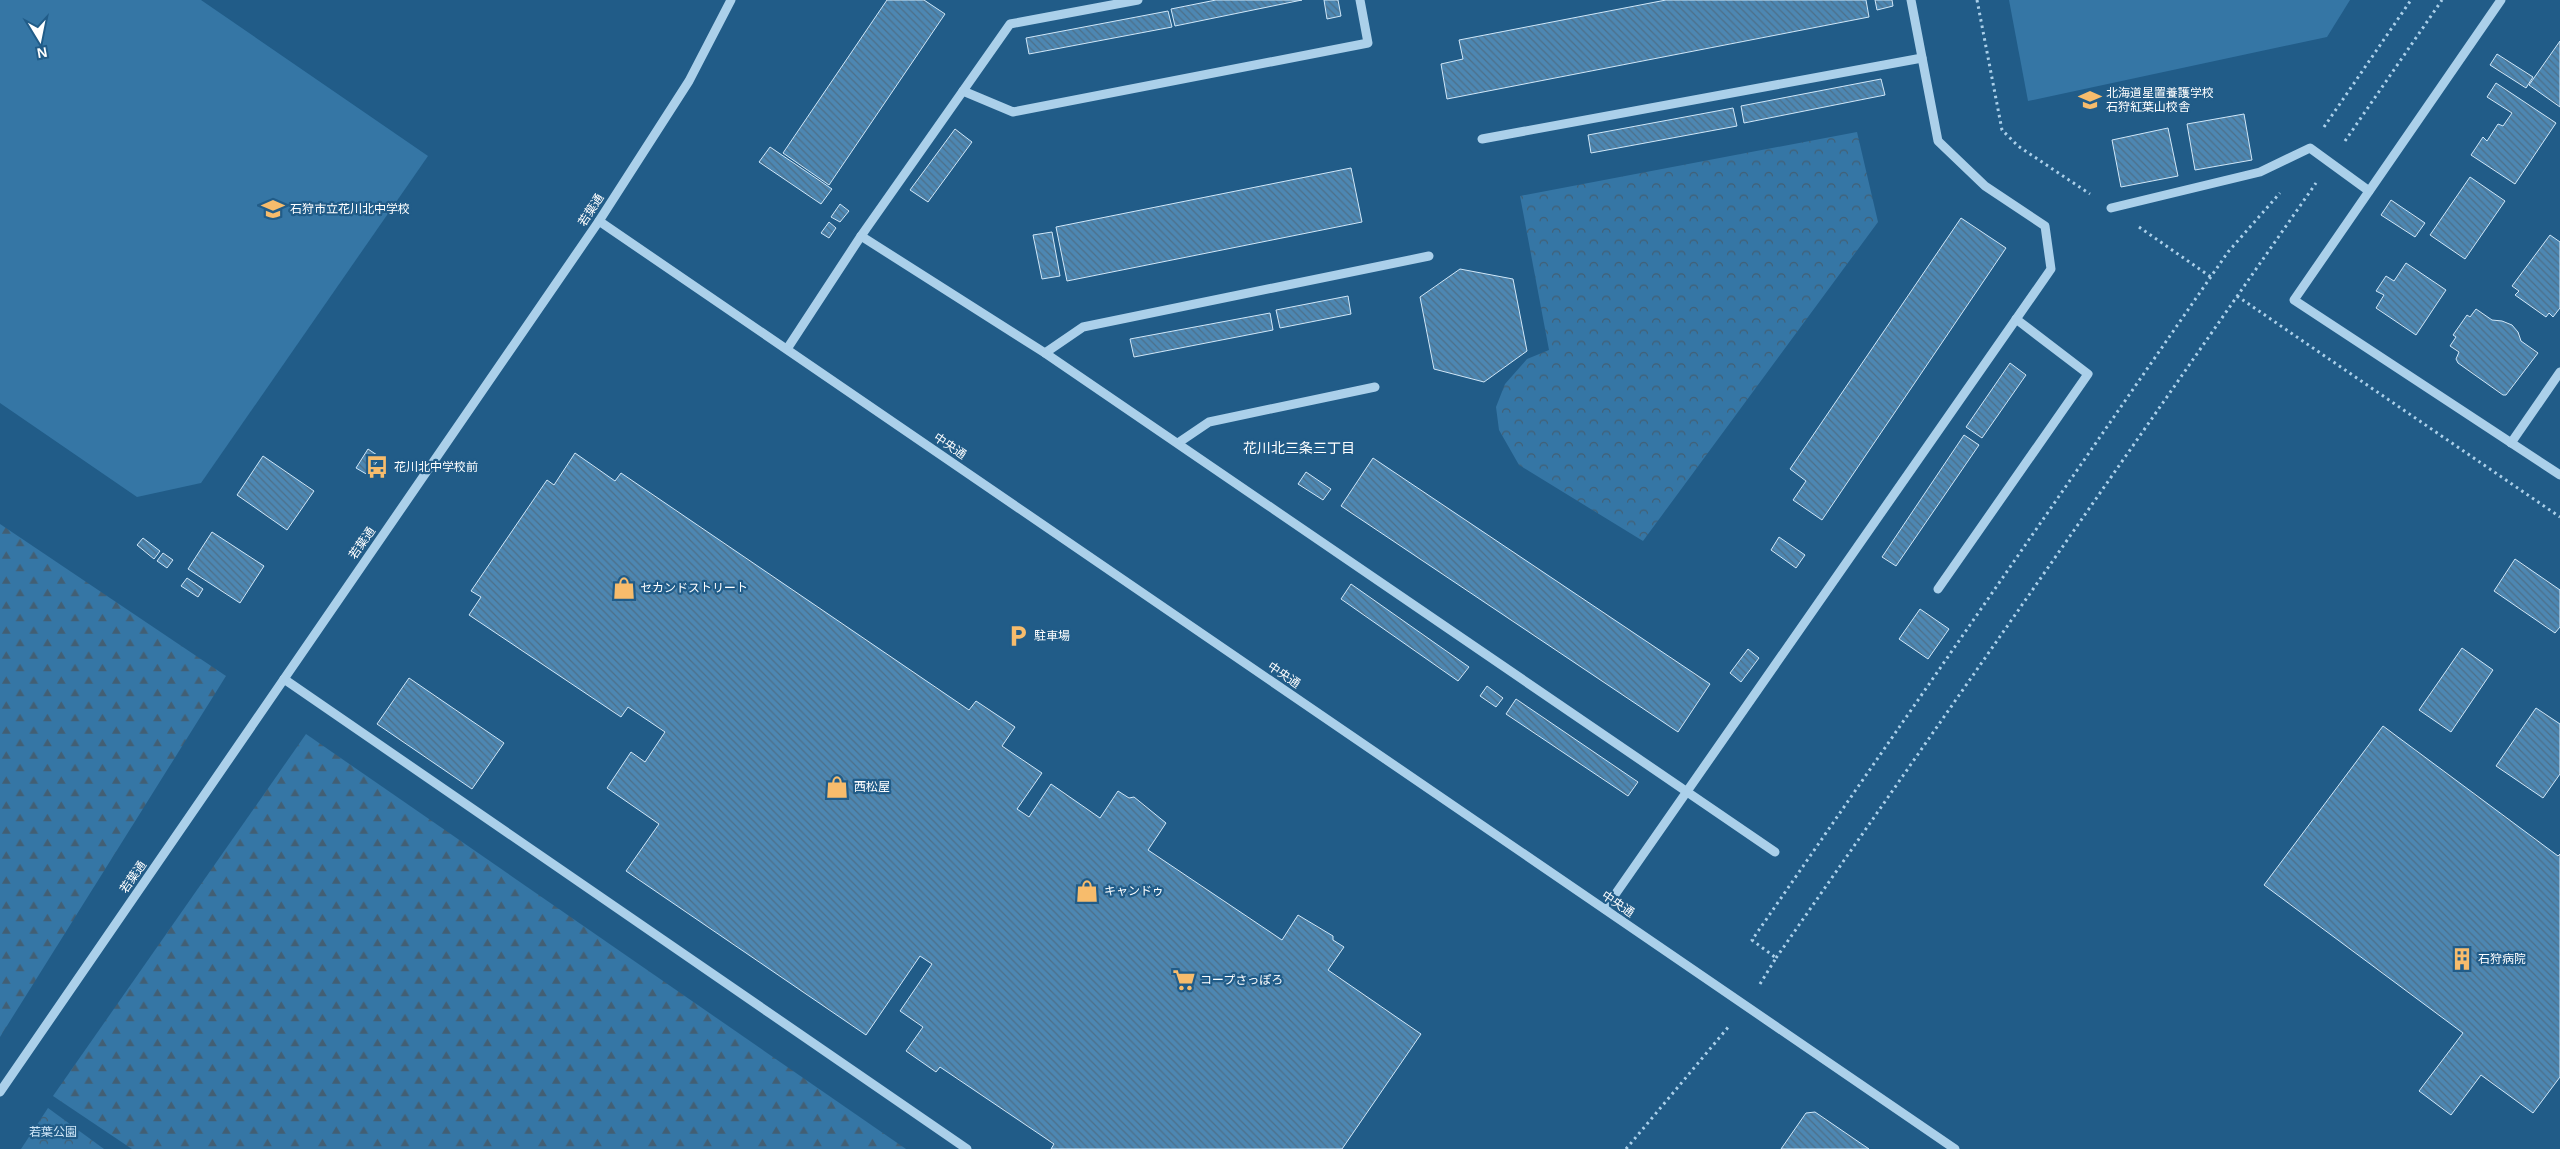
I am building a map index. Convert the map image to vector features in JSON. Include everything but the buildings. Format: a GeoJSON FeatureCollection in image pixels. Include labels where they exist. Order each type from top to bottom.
{"type":"FeatureCollection","features":[{"type":"Feature","properties":{"kind":"street","name":"若葉通"},"geometry":{"type":"LineString","coordinates":[[1,1090],[599,221],[689,81],[731,0]]}},
{"type":"Feature","properties":{"kind":"street"},"geometry":{"type":"LineString","coordinates":[[787,349],[861,236],[1010,24],[1138,0]]}},
{"type":"Feature","properties":{"kind":"street"},"geometry":{"type":"LineString","coordinates":[[963,91],[1013,112],[1368,43],[1360,0]]}},
{"type":"Feature","properties":{"kind":"street"},"geometry":{"type":"LineString","coordinates":[[1605,909],[2051,269],[2046,226],[1986,186],[1938,141],[1910,0]]}},
{"type":"Feature","properties":{"kind":"street"},"geometry":{"type":"LineString","coordinates":[[2501,0],[2294,300],[2560,475]]}},
{"type":"Feature","properties":{"kind":"street"},"geometry":{"type":"LineString","coordinates":[[1482,139],[1922,58]]}},
{"type":"Feature","properties":{"kind":"street"},"geometry":{"type":"LineString","coordinates":[[2111,208],[2260,172],[2310,148],[2369,191]]}},
{"type":"Feature","properties":{"kind":"street","name":"中央通"},"geometry":{"type":"LineString","coordinates":[[599,221],[1955,1149]]}},
{"type":"Feature","properties":{"kind":"street"},"geometry":{"type":"LineString","coordinates":[[861,236],[1045,353],[1688,790],[1775,852]]}},
{"type":"Feature","properties":{"kind":"street"},"geometry":{"type":"LineString","coordinates":[[1045,353],[1083,327],[1429,256]]}},
{"type":"Feature","properties":{"kind":"street"},"geometry":{"type":"LineString","coordinates":[[1938,588],[2088,374],[2016,319]]}},
{"type":"Feature","properties":{"kind":"street"},"geometry":{"type":"LineString","coordinates":[[2511,443],[2560,372]]}},
{"type":"Feature","properties":{"kind":"street"},"geometry":{"type":"LineString","coordinates":[[1178,443],[1209,422],[1375,387]]}},
{"type":"Feature","properties":{"kind":"street"},"geometry":{"type":"LineString","coordinates":[[284,679],[968,1149]]}},
{"type":"Feature","properties":{"kind":"path"},"geometry":{"type":"LineString","coordinates":[[1977,0],[2002,130],[2018,146],[2211,277]]}},
{"type":"Feature","properties":{"kind":"path"},"geometry":{"type":"LineString","coordinates":[[2310,148],[2411,0]]}},
{"type":"Feature","properties":{"kind":"path"},"geometry":{"type":"LineString","coordinates":[[1626,1149],[1746,1006],[1776,958],[2442,0]]}},
{"type":"Feature","properties":{"kind":"path"},"geometry":{"type":"LineString","coordinates":[[1776,958],[1752,940],[2228,252],[2271,205],[2282,189]]}},
{"type":"Feature","properties":{"kind":"path"},"geometry":{"type":"LineString","coordinates":[[2237,296],[2560,517]]}},
{"type":"Feature","properties":{"kind":"green space"},"geometry":{"type":"Polygon","coordinates":[[[0,0],[201,0],[428,156],[201,483],[137,497],[0,403],[0,0]]]}},
{"type":"Feature","properties":{"kind":"green space","name":"北海道星置養護学校 石狩紅葉山校舎"},"geometry":{"type":"Polygon","coordinates":[[[2009,0],[2350,0],[2327,37],[2028,101],[2009,0]]]}},
{"type":"Feature","properties":{"kind":"green space"},"geometry":{"type":"Polygon","coordinates":[[[1857,132],[1878,222],[1643,541],[1519,465],[1499,430],[1496,407],[1505,384],[1527,359],[1549,350],[1520,196],[1857,132]]]}},
{"type":"Feature","properties":{"kind":"green space"},"geometry":{"type":"Polygon","coordinates":[[[0,524],[226,676],[0,1037],[0,524]]]}},
{"type":"Feature","properties":{"kind":"green space"},"geometry":{"type":"Polygon","coordinates":[[[306,734],[906,1149],[132,1149],[53,1096],[306,734]]]}},
{"type":"Feature","properties":{"kind":"green space","name":"若葉公園"},"geometry":{"type":"Polygon","coordinates":[[[48,1108],[104,1149],[21,1149],[48,1108]]]}},
{"type":"Feature","properties":{"kind":"place","name":"北海道星置養護学校 石狩紅葉山校舎"},"geometry":{"type":"Point","coordinates":[2090,100]}},
{"type":"Feature","properties":{"kind":"place","name":"石狩市立花川北中学校"},"geometry":{"type":"Point","coordinates":[273,209]}},
{"type":"Feature","properties":{"kind":"place","name":"花川北中学校前"},"geometry":{"type":"Point","coordinates":[377,467]}},
{"type":"Feature","properties":{"kind":"place","name":"セカンドストリート"},"geometry":{"type":"Point","coordinates":[624,588]}},
{"type":"Feature","properties":{"kind":"place","name":"駐車場"},"geometry":{"type":"Point","coordinates":[1018,636]}},
{"type":"Feature","properties":{"kind":"place","name":"西松屋"},"geometry":{"type":"Point","coordinates":[837,787]}},
{"type":"Feature","properties":{"kind":"place","name":"キャンドゥ"},"geometry":{"type":"Point","coordinates":[1087,891]}},
{"type":"Feature","properties":{"kind":"place","name":"石狩病院"},"geometry":{"type":"Point","coordinates":[2462,959]}},
{"type":"Feature","properties":{"kind":"place","name":"コープさっぽろ"},"geometry":{"type":"Point","coordinates":[1184,980]}},
{"type":"Feature","properties":{"kind":"district","name":"花川北三条三丁目"},"geometry":{"type":"Point","coordinates":[1299,448]}}]}
